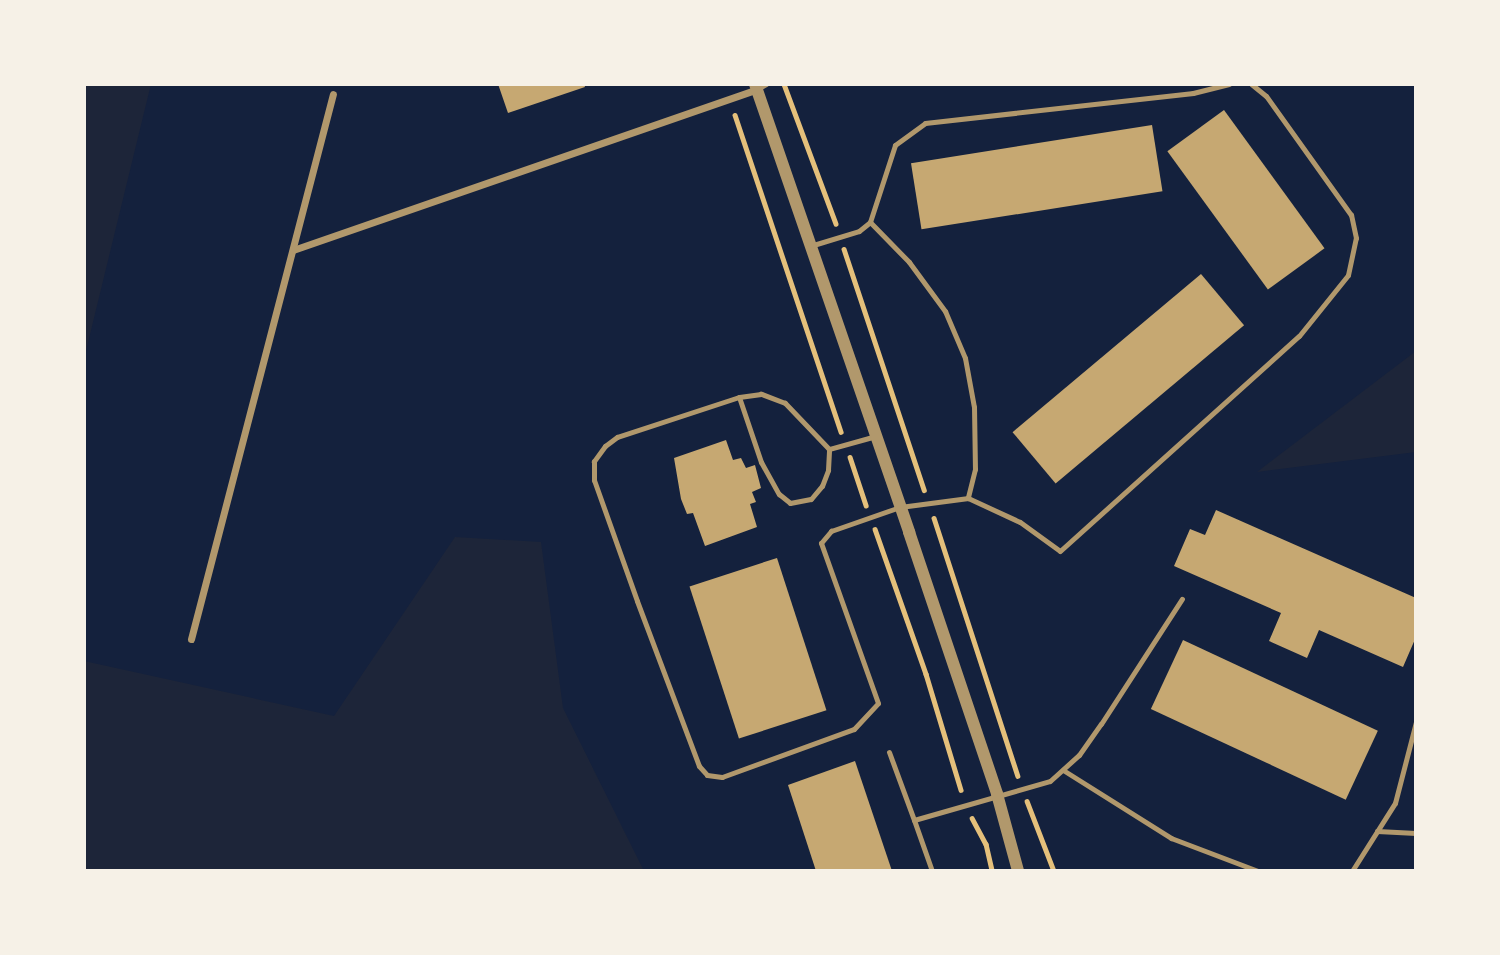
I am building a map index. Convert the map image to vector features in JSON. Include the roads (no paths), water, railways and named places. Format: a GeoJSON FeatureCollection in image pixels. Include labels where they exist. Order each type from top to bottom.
{"type":"FeatureCollection","features":[{"type":"Feature","properties":{"kind":"street"},"geometry":{"type":"LineString","coordinates":[[293,250],[759,86],[810,246],[997,794],[1018,871]]}},
{"type":"Feature","properties":{"kind":"street"},"geometry":{"type":"LineString","coordinates":[[191,639],[333,94]]}},
{"type":"Feature","properties":{"kind":"lane"},"geometry":{"type":"LineString","coordinates":[[810,246],[859,231],[870,222],[894,145],[925,123],[1193,93],[1228,84]]}},
{"type":"Feature","properties":{"kind":"lane"},"geometry":{"type":"LineString","coordinates":[[739,397],[761,462],[779,494],[790,503],[811,499],[822,486],[828,470],[829,449],[786,403],[761,394],[739,397],[617,437],[605,446],[594,461],[594,480],[699,766],[707,775],[722,777],[854,729],[868,718],[878,703],[821,543],[831,531],[901,507],[968,498],[1020,522],[1060,551],[1299,336],[1348,275],[1356,237],[1351,215],[1266,96],[1251,84]]}},
{"type":"Feature","properties":{"kind":"lane"},"geometry":{"type":"LineString","coordinates":[[870,222],[909,262],[944,311],[965,358],[974,407],[975,469],[968,498]]}},
{"type":"Feature","properties":{"kind":"lane"},"geometry":{"type":"LineString","coordinates":[[829,449],[876,436]]}},
{"type":"Feature","properties":{"kind":"lane"},"geometry":{"type":"LineString","coordinates":[[914,820],[965,803],[1050,781],[1079,755],[1182,599]]}},
{"type":"Feature","properties":{"kind":"lane"},"geometry":{"type":"LineString","coordinates":[[1352,871],[1395,803],[1416,722]]}},
{"type":"Feature","properties":{"kind":"lane"},"geometry":{"type":"LineString","coordinates":[[889,752],[932,871]]}},
{"type":"Feature","properties":{"kind":"lane"},"geometry":{"type":"LineString","coordinates":[[1063,770],[1171,838],[1258,871]]}},
{"type":"Feature","properties":{"kind":"lane"},"geometry":{"type":"LineString","coordinates":[[1377,831],[1416,833]]}}]}
